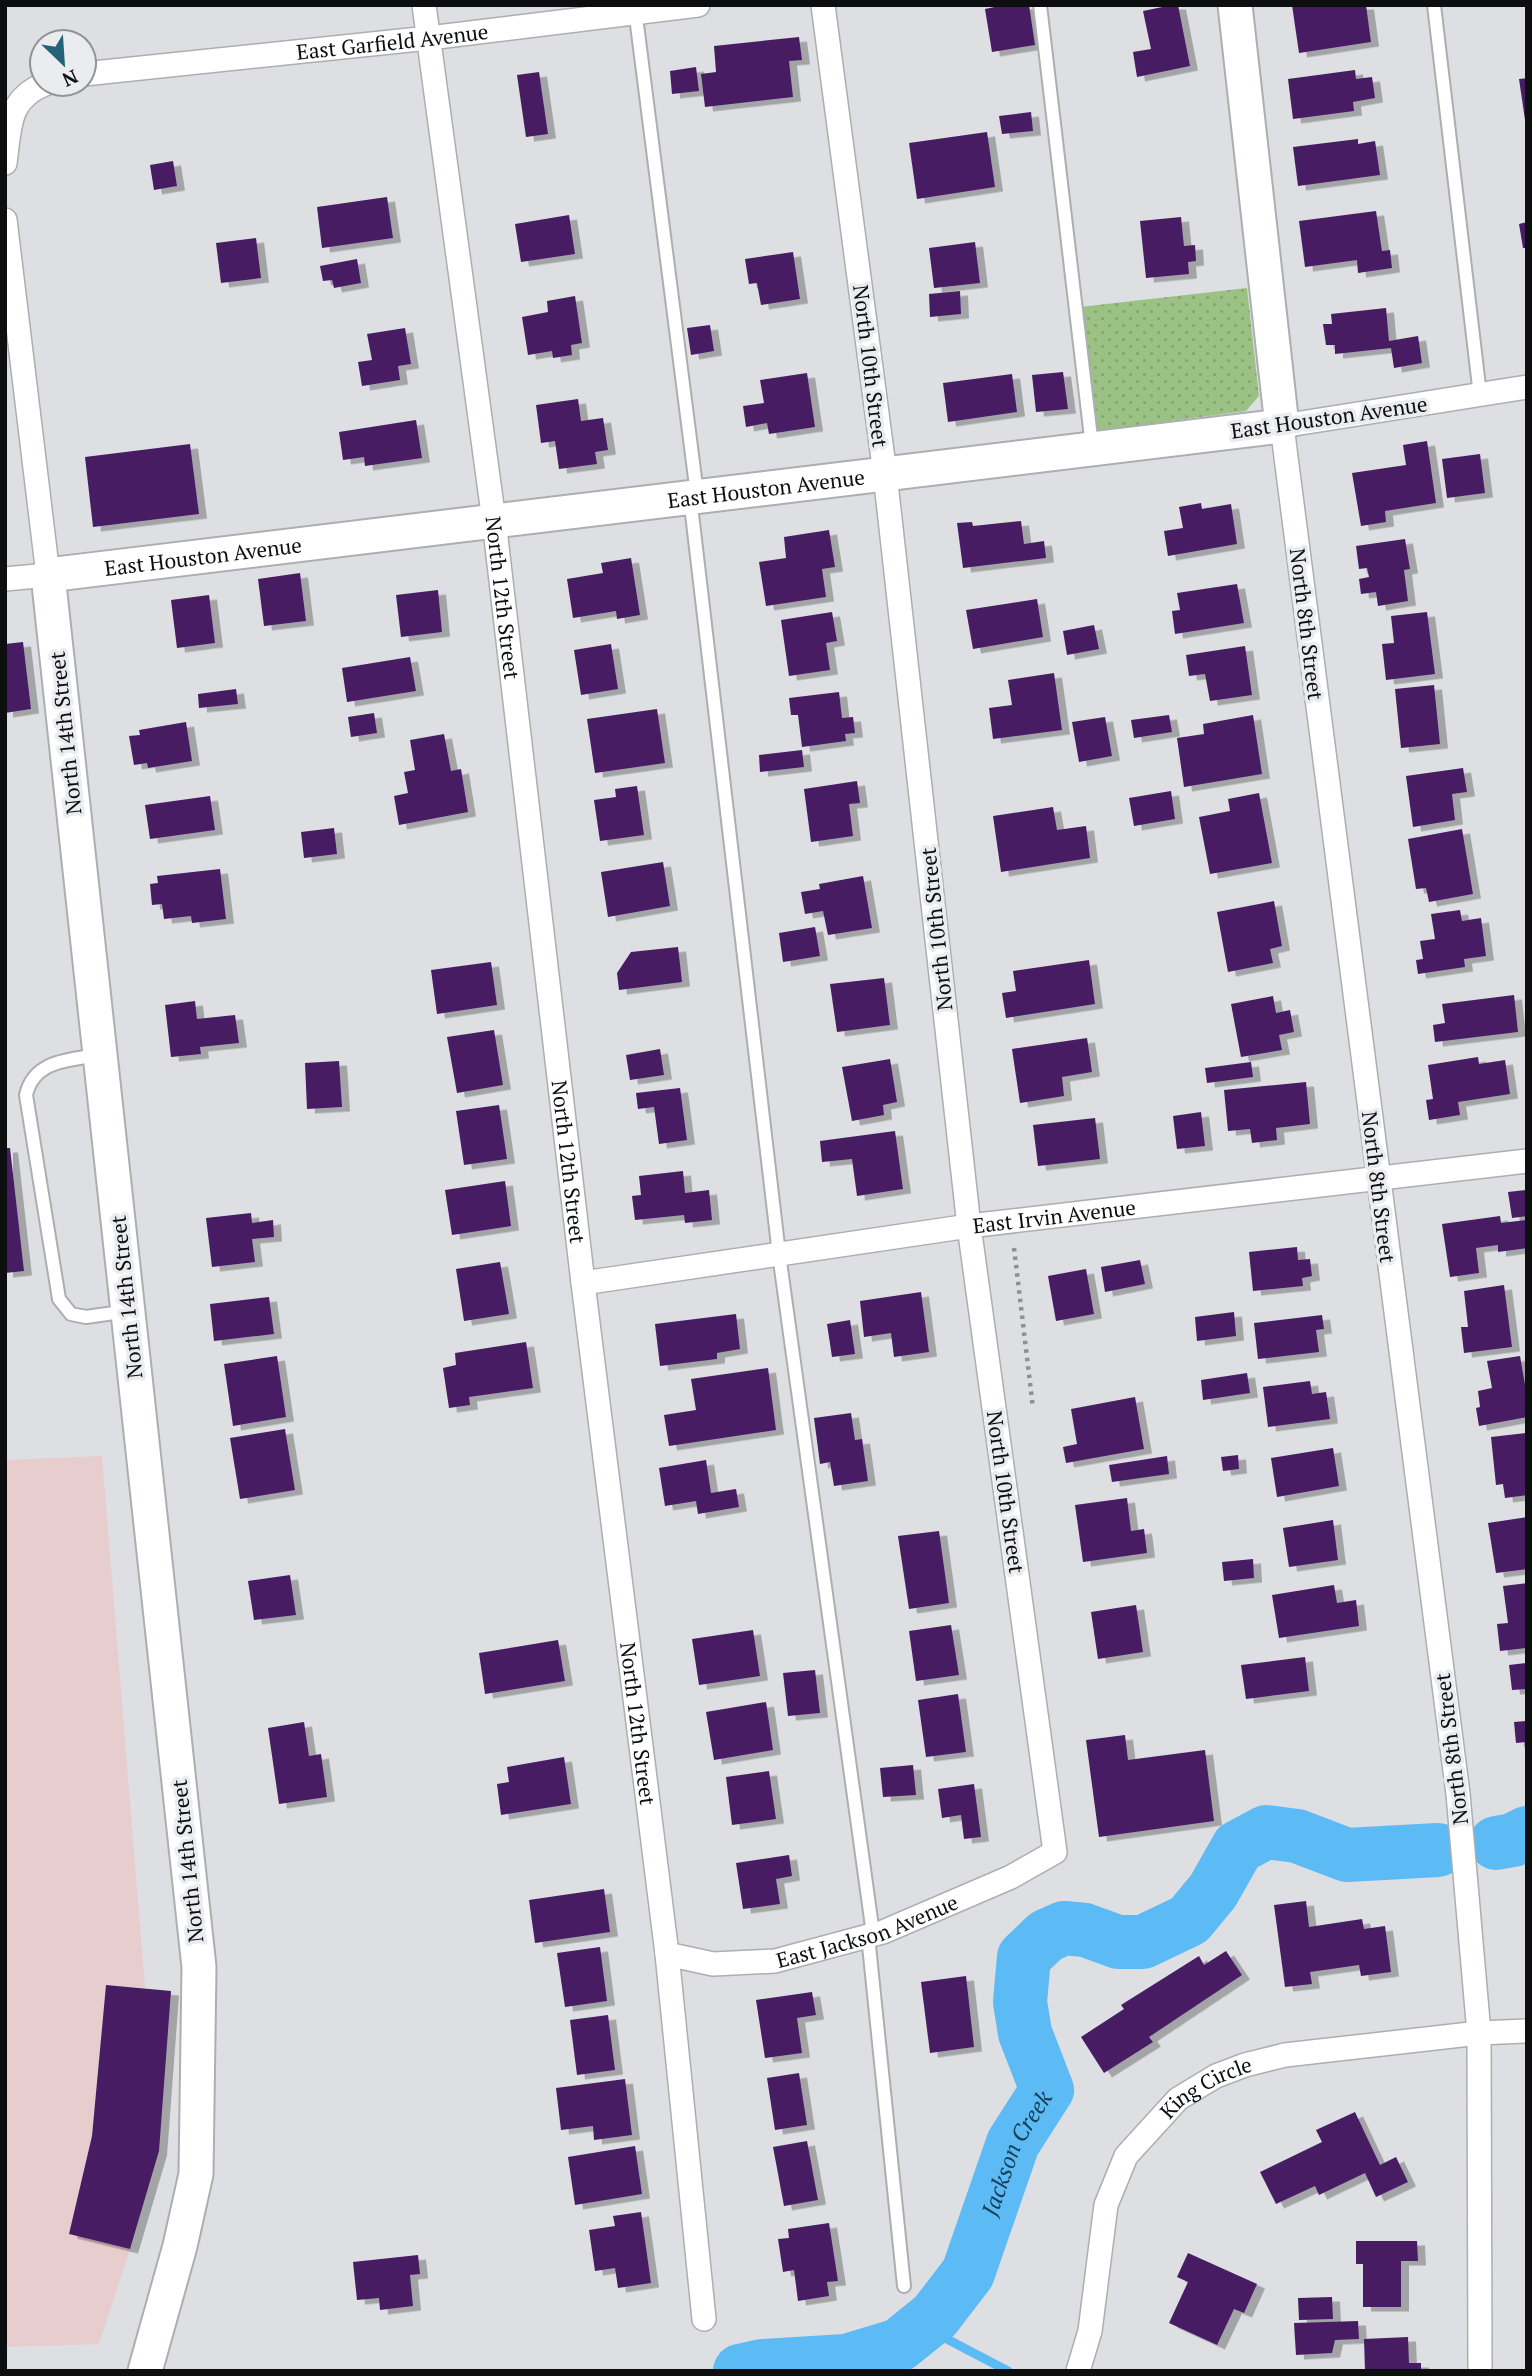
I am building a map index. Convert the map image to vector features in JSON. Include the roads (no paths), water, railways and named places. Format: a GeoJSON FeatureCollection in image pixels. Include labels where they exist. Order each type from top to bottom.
{"type":"FeatureCollection","features":[{"type":"Feature","properties":{"kind":"street","name":"North 12th Street"},"geometry":{"type":"LineString","coordinates":[[424,5],[494,521],[583,1283],[667,1954],[704,2319]]}},
{"type":"Feature","properties":{"kind":"street","name":"East Garfield Avenue"},"geometry":{"type":"LineString","coordinates":[[98,73],[429,38],[635,9],[698,5]]}},
{"type":"Feature","properties":{"kind":"street","name":"North 10th Street"},"geometry":{"type":"LineString","coordinates":[[823,5],[885,474],[969,1226],[1055,1852]]}},
{"type":"Feature","properties":{"kind":"street","name":"North 8th Street"},"geometry":{"type":"LineString","coordinates":[[1235,5],[1282,426],[1458,1794],[1479,2033],[1480,2371]]}},
{"type":"Feature","properties":{"kind":"street"},"geometry":{"type":"LineString","coordinates":[[5,163],[12,112],[28,97]]}},
{"type":"Feature","properties":{"kind":"street","name":"North 14th Street"},"geometry":{"type":"LineString","coordinates":[[5,220],[48,575],[199,1967],[196,2174],[180,2246],[145,2371]]}},
{"type":"Feature","properties":{"kind":"street","name":"East Houston Avenue"},"geometry":{"type":"LineString","coordinates":[[5,579],[1282,426],[1527,387]]}},
{"type":"Feature","properties":{"kind":"street","name":"East Irvin Avenue"},"geometry":{"type":"LineString","coordinates":[[583,1283],[969,1226],[1527,1161]]}},
{"type":"Feature","properties":{"kind":"street","name":"East Jackson Avenue"},"geometry":{"type":"LineString","coordinates":[[667,1954],[713,1964],[775,1961],[871,1935],[1011,1877],[1055,1852]]}},
{"type":"Feature","properties":{"kind":"street","name":"King Circle"},"geometry":{"type":"LineString","coordinates":[[1078,2371],[1090,2331],[1106,2205],[1126,2156],[1178,2099],[1216,2076],[1285,2055],[1479,2033],[1527,2031]]}},
{"type":"Feature","properties":{"kind":"lane"},"geometry":{"type":"LineString","coordinates":[[1040,5],[1093,449]]}},
{"type":"Feature","properties":{"kind":"lane"},"geometry":{"type":"LineString","coordinates":[[1434,5],[1480,395]]}},
{"type":"Feature","properties":{"kind":"lane"},"geometry":{"type":"LineString","coordinates":[[635,9],[779,1254],[871,1935],[904,2286]]}},
{"type":"Feature","properties":{"kind":"lane"},"geometry":{"type":"LineString","coordinates":[[100,1055],[48,1065],[35,1075],[26,1095],[59,1299],[71,1314],[86,1317],[128,1311]]}},
{"type":"Feature","properties":{"kind":"waterway","name":"Jackson Creek"},"geometry":{"type":"LineString","coordinates":[[740,2371],[763,2366],[846,2361],[899,2345],[935,2316],[968,2273],[1013,2143],[1047,2090],[1025,2033],[1020,2002],[1024,1957],[1046,1936],[1064,1928],[1085,1930],[1118,1942],[1143,1942],[1189,1920],[1213,1891],[1238,1847],[1266,1832],[1297,1836],[1347,1855],[1438,1850]]}},
{"type":"Feature","properties":{"kind":"waterway","name":"Jackson Creek"},"geometry":{"type":"LineString","coordinates":[[1496,1843],[1513,1840],[1527,1833]]}},
{"type":"Feature","properties":{"kind":"waterway"},"geometry":{"type":"LineString","coordinates":[[922,2326],[1008,2371]]}},
{"type":"Feature","properties":{"kind":"waterway","name":"Jackson Creek"},"geometry":{"type":"LineString","coordinates":[[773,2365],[775,2371]]}}]}
